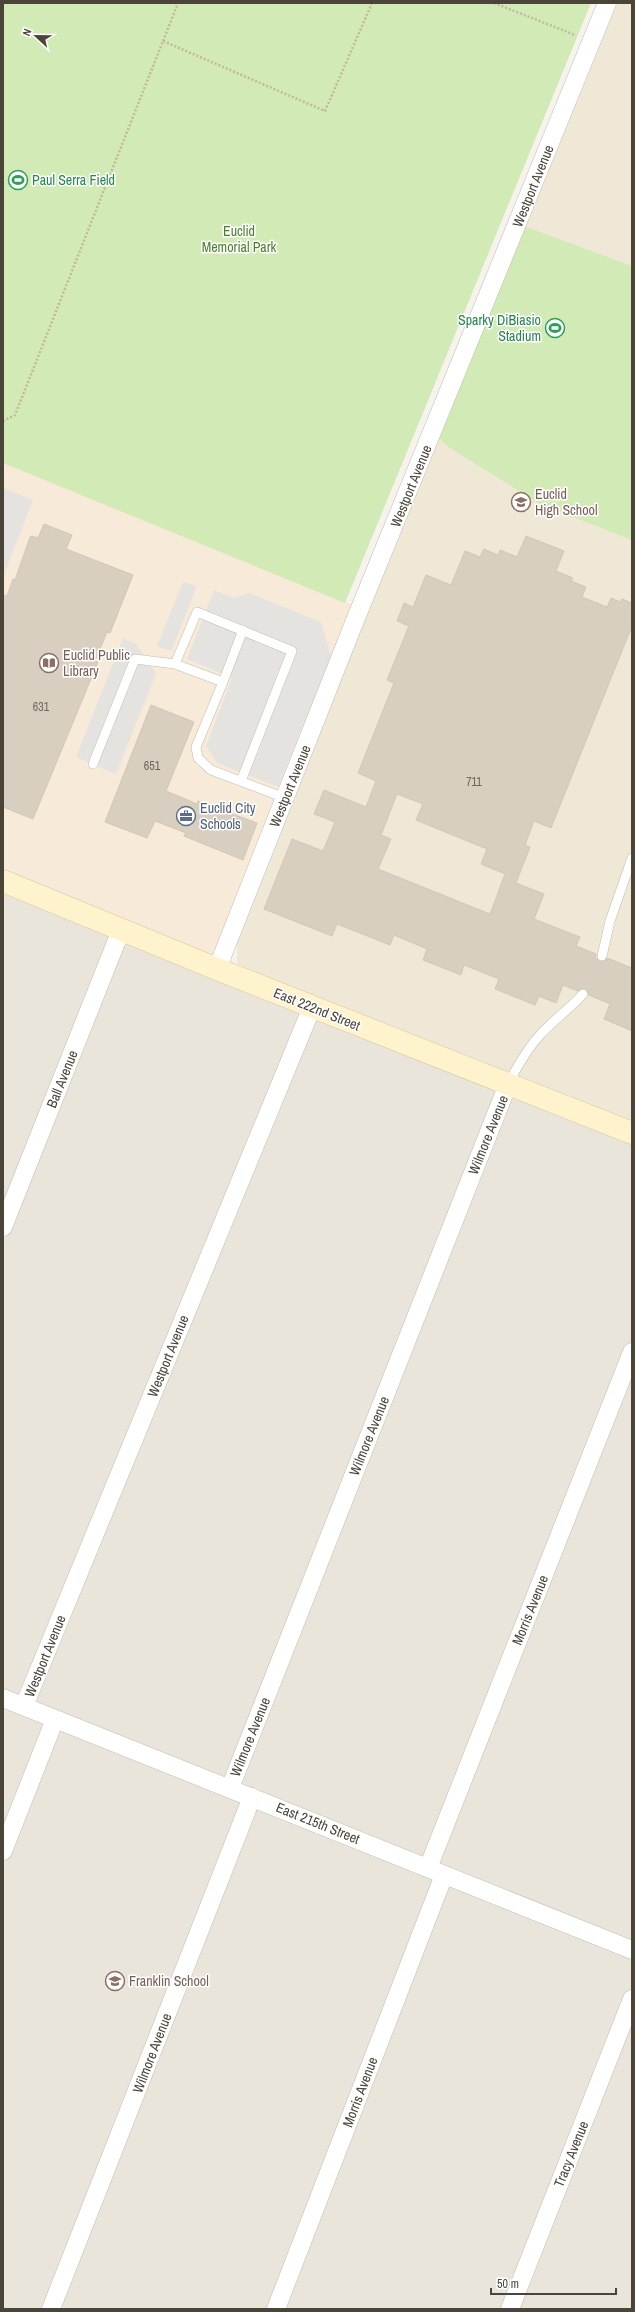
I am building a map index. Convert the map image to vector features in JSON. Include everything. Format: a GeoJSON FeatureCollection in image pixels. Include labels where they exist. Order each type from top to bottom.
{"type":"FeatureCollection","features":[{"type":"Feature","properties":{"kind":"street","name":"Westport Avenue"},"geometry":{"type":"LineString","coordinates":[[217,969],[607,3]]}},
{"type":"Feature","properties":{"kind":"street","name":"East 222nd Street"},"geometry":{"type":"LineString","coordinates":[[3,882],[312,1007],[632,1133]]}},
{"type":"Feature","properties":{"kind":"street","name":"Ball Avenue"},"geometry":{"type":"LineString","coordinates":[[3,1227],[121,930]]}},
{"type":"Feature","properties":{"kind":"street","name":"Westport Avenue"},"geometry":{"type":"LineString","coordinates":[[24,1706],[312,1007]]}},
{"type":"Feature","properties":{"kind":"street","name":"Wilmore Avenue"},"geometry":{"type":"LineString","coordinates":[[230,1788],[508,1084]]}},
{"type":"Feature","properties":{"kind":"street","name":"Morris Avenue"},"geometry":{"type":"LineString","coordinates":[[276,2309],[436,1871],[632,1352]]}},
{"type":"Feature","properties":{"kind":"street","name":"East 215th Street"},"geometry":{"type":"LineString","coordinates":[[3,1698],[632,1950]]}},
{"type":"Feature","properties":{"kind":"street"},"geometry":{"type":"LineString","coordinates":[[3,1852],[56,1719]]}},
{"type":"Feature","properties":{"kind":"street","name":"Wilmore Avenue"},"geometry":{"type":"LineString","coordinates":[[52,2309],[252,1797]]}},
{"type":"Feature","properties":{"kind":"street","name":"Tracy Avenue"},"geometry":{"type":"LineString","coordinates":[[510,2309],[632,1999]]}},
{"type":"Feature","properties":{"kind":"lane"},"geometry":{"type":"LineString","coordinates":[[175,664],[197,612],[292,651],[241,781]]}},
{"type":"Feature","properties":{"kind":"lane"},"geometry":{"type":"LineString","coordinates":[[243,630],[196,747],[196,752],[203,764],[211,770],[285,798]]}},
{"type":"Feature","properties":{"kind":"lane"},"geometry":{"type":"LineString","coordinates":[[93,764],[135,659],[175,664],[223,682]]}},
{"type":"Feature","properties":{"kind":"lane"},"geometry":{"type":"LineString","coordinates":[[602,956],[610,921],[632,858]]}},
{"type":"Feature","properties":{"kind":"lane"},"geometry":{"type":"LineString","coordinates":[[508,1084],[519,1064],[540,1034],[575,1004],[583,994]]}},
{"type":"Feature","properties":{"kind":"path"},"geometry":{"type":"LineString","coordinates":[[3,421],[15,415],[178,3]]}},
{"type":"Feature","properties":{"kind":"path"},"geometry":{"type":"LineString","coordinates":[[163,41],[325,111],[372,3]]}},
{"type":"Feature","properties":{"kind":"path"},"geometry":{"type":"LineString","coordinates":[[494,3],[576,35]]}},
{"type":"Feature","properties":{"kind":"shaded area","name":"Euclid High School"},"geometry":{"type":"Polygon","coordinates":[[[614,3],[632,3],[632,1124],[319,1000],[237,964],[237,942],[383,570],[614,3]]]}},
{"type":"Feature","properties":{"kind":"shaded area"},"geometry":{"type":"Polygon","coordinates":[[[3,461],[360,608],[217,969],[9,884],[3,899],[3,461]]]}},
{"type":"Feature","properties":{"kind":"shaded area"},"geometry":{"type":"Polygon","coordinates":[[[3,488],[33,500],[3,577],[3,488]]]}},
{"type":"Feature","properties":{"kind":"shaded area"},"geometry":{"type":"Polygon","coordinates":[[[183,582],[197,586],[171,651],[157,646],[183,582]]]}},
{"type":"Feature","properties":{"kind":"shaded area"},"geometry":{"type":"Polygon","coordinates":[[[214,590],[234,598],[249,593],[321,622],[331,656],[278,787],[217,763],[206,746],[232,678],[187,659],[214,590]]]}},
{"type":"Feature","properties":{"kind":"shaded area"},"geometry":{"type":"Polygon","coordinates":[[[123,638],[136,644],[156,674],[116,774],[76,757],[123,638]]]}},
{"type":"Feature","properties":{"kind":"shaded area"},"geometry":{"type":"Polygon","coordinates":[[[9,884],[632,1133],[632,2309],[3,2309],[3,899],[9,884]]]}},
{"type":"Feature","properties":{"kind":"green space","name":"Euclid Memorial Park"},"geometry":{"type":"Polygon","coordinates":[[[3,3],[591,3],[345,603],[3,463],[3,3]]]}},
{"type":"Feature","properties":{"kind":"green space","name":"Sparky DiBiasio Stadium"},"geometry":{"type":"Polygon","coordinates":[[[521,225],[632,266],[632,540],[540,504],[450,448],[435,435],[521,225]]]}},
{"type":"Feature","properties":{"kind":"building"},"geometry":{"type":"Polygon","coordinates":[[[44,524],[72,535],[66,549],[133,575],[110,633],[107,632],[95,661],[98,662],[33,819],[3,807],[3,595],[7,596],[13,579],[15,580],[30,537],[32,536],[38,538],[44,524]]]}},
{"type":"Feature","properties":{"kind":"building"},"geometry":{"type":"Polygon","coordinates":[[[526,536],[564,551],[556,571],[573,578],[571,581],[586,587],[582,597],[607,607],[611,598],[620,602],[622,599],[632,603],[632,626],[551,828],[534,821],[525,845],[530,847],[516,883],[544,894],[534,919],[580,937],[576,946],[596,954],[596,958],[600,962],[607,958],[632,968],[632,1031],[604,1019],[610,1004],[589,995],[585,988],[578,991],[563,985],[556,1003],[539,996],[535,1005],[495,989],[499,979],[464,965],[461,975],[423,960],[427,949],[394,935],[390,945],[337,924],[332,936],[264,909],[292,839],[323,851],[335,822],[314,814],[324,790],[366,807],[376,781],[358,773],[394,683],[387,680],[409,626],[397,621],[404,603],[413,607],[426,575],[451,585],[465,551],[480,557],[484,549],[498,555],[500,550],[517,557],[526,536]],[[397,794],[381,835],[391,839],[378,869],[490,914],[505,874],[481,864],[487,849],[416,820],[423,804],[397,794]]]}},
{"type":"Feature","properties":{"kind":"building"},"geometry":{"type":"Polygon","coordinates":[[[151,705],[194,722],[166,791],[197,804],[198,801],[257,823],[243,860],[184,836],[186,833],[155,821],[147,838],[105,822],[151,705]]]}},
{"type":"Feature","properties":{"kind":"place","name":"Paul Serra Field"},"geometry":{"type":"Point","coordinates":[18,180]}},
{"type":"Feature","properties":{"kind":"place","name":"Sparky DiBiasio Stadium"},"geometry":{"type":"Point","coordinates":[555,328]}},
{"type":"Feature","properties":{"kind":"place","name":"Euclid High School"},"geometry":{"type":"Point","coordinates":[521,502]}},
{"type":"Feature","properties":{"kind":"place","name":"Euclid Public Library"},"geometry":{"type":"Point","coordinates":[49,663]}},
{"type":"Feature","properties":{"kind":"place","name":"Euclid City Schools"},"geometry":{"type":"Point","coordinates":[186,816]}},
{"type":"Feature","properties":{"kind":"place","name":"Franklin School"},"geometry":{"type":"Point","coordinates":[115,1981]}}]}
